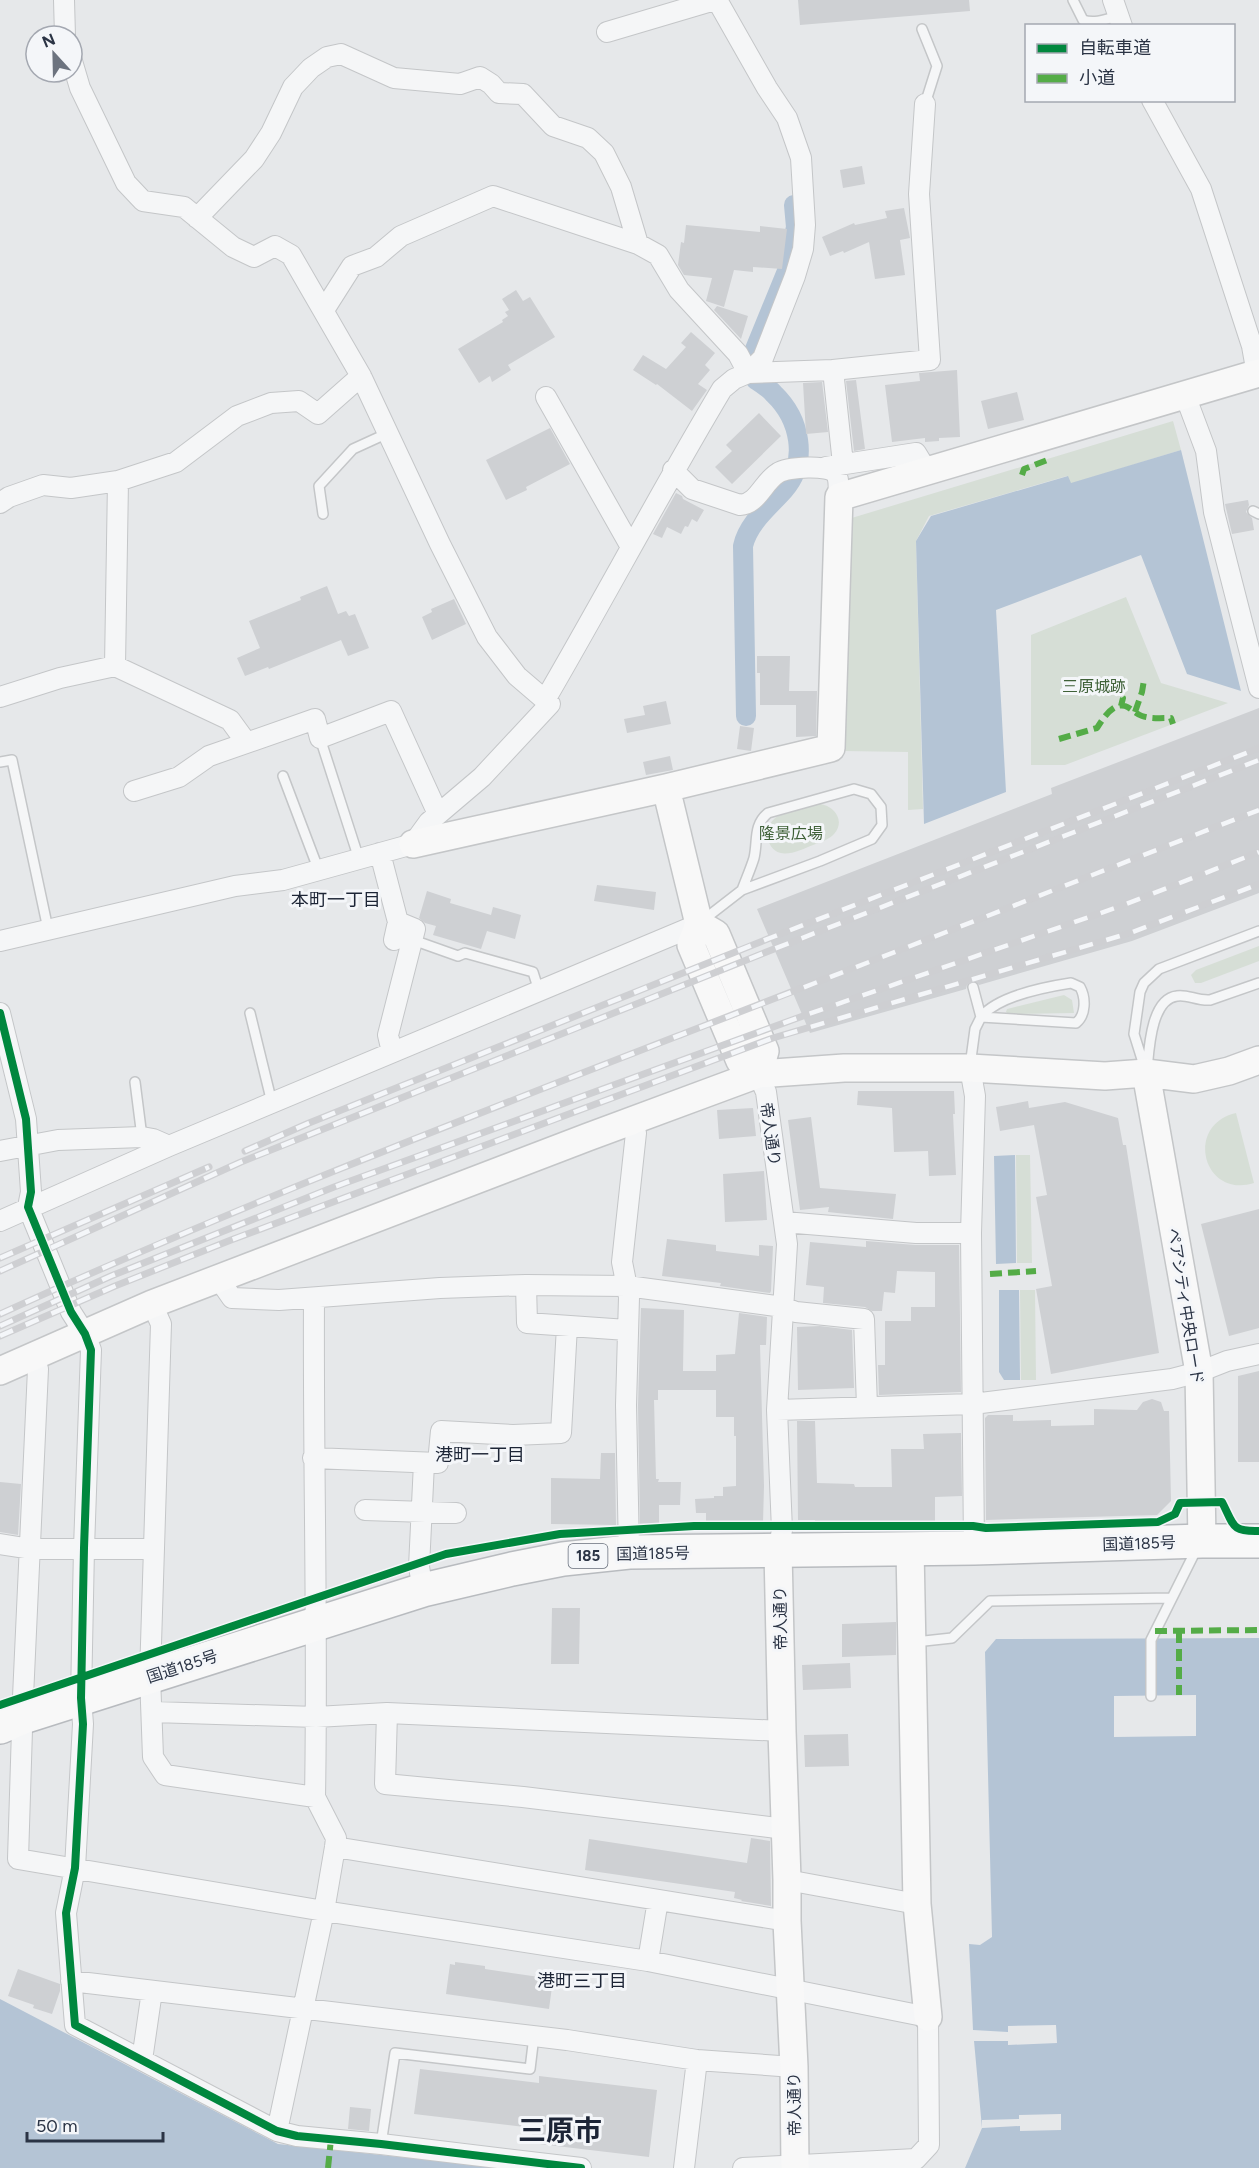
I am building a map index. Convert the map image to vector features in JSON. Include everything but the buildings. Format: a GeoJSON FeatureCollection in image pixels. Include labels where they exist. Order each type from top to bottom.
{"type":"FeatureCollection","features":[{"type":"Feature","properties":{"kind":"highway","name":"国道185号"},"geometry":{"type":"LineString","coordinates":[[12,1722],[423,1590],[537,1564],[580,1557],[629,1552],[974,1548],[1259,1541]]}},
{"type":"Feature","properties":{"kind":"street"},"geometry":{"type":"LineString","coordinates":[[64,0],[65,24]]}},
{"type":"Feature","properties":{"kind":"street"},"geometry":{"type":"LineString","coordinates":[[607,32],[716,0],[766,88],[788,118],[801,158],[805,225],[803,249],[763,358],[748,373]]}},
{"type":"Feature","properties":{"kind":"street"},"geometry":{"type":"LineString","coordinates":[[197,218],[254,159],[271,133],[293,87],[311,68],[327,57],[341,54],[394,78],[460,84],[480,77],[499,93],[523,94],[553,126],[588,138],[604,153],[621,187],[638,244]]}},
{"type":"Feature","properties":{"kind":"street"},"geometry":{"type":"LineString","coordinates":[[79,84],[126,183],[143,201],[183,207],[233,247],[254,257],[274,246],[291,255],[361,376],[440,544],[487,637],[517,676],[549,704],[472,787],[423,829],[413,844]]}},
{"type":"Feature","properties":{"kind":"street"},"geometry":{"type":"LineString","coordinates":[[838,497],[1258,374],[1252,346],[1201,189],[1153,102]]}},
{"type":"Feature","properties":{"kind":"street"},"geometry":{"type":"LineString","coordinates":[[545,700],[673,470],[722,389],[734,379],[748,373],[833,370],[930,360],[919,194],[925,104]]}},
{"type":"Feature","properties":{"kind":"street"},"geometry":{"type":"LineString","coordinates":[[324,310],[352,266],[376,257],[401,236],[493,196],[638,244],[658,255],[679,290],[738,354],[748,373]]}},
{"type":"Feature","properties":{"kind":"street"},"geometry":{"type":"LineString","coordinates":[[0,941],[235,886],[283,880],[413,844],[666,788],[831,748],[838,497],[838,476],[834,466],[833,370]]}},
{"type":"Feature","properties":{"kind":"street"},"geometry":{"type":"LineString","coordinates":[[0,503],[9,497],[43,485],[71,488],[118,481],[176,462],[237,416],[271,404],[299,401],[318,414],[361,376]]}},
{"type":"Feature","properties":{"kind":"street"},"geometry":{"type":"LineString","coordinates":[[1185,395],[1206,451],[1214,512],[1259,688]]}},
{"type":"Feature","properties":{"kind":"street"},"geometry":{"type":"LineString","coordinates":[[546,397],[631,547]]}},
{"type":"Feature","properties":{"kind":"street"},"geometry":{"type":"LineString","coordinates":[[673,470],[692,489],[740,506],[752,501],[771,478],[781,471],[834,466],[916,453],[927,471]]}},
{"type":"Feature","properties":{"kind":"street"},"geometry":{"type":"LineString","coordinates":[[115,666],[118,481]]}},
{"type":"Feature","properties":{"kind":"street"},"geometry":{"type":"LineString","coordinates":[[0,697],[60,678],[115,666],[230,720],[246,742]]}},
{"type":"Feature","properties":{"kind":"street"},"geometry":{"type":"LineString","coordinates":[[134,791],[178,777],[209,756],[315,719],[320,738],[391,711],[438,814]]}},
{"type":"Feature","properties":{"kind":"street"},"geometry":{"type":"LineString","coordinates":[[666,788],[699,924],[716,934],[765,1051],[758,1074]]}},
{"type":"Feature","properties":{"kind":"street"},"geometry":{"type":"LineString","coordinates":[[380,853],[402,934],[388,1035],[392,1052]]}},
{"type":"Feature","properties":{"kind":"street"},"geometry":{"type":"LineString","coordinates":[[0,1221],[170,1146],[699,924]]}},
{"type":"Feature","properties":{"kind":"street"},"geometry":{"type":"LineString","coordinates":[[0,1012],[26,1119],[31,1192],[28,1207],[71,1312],[85,1334],[91,1350],[84,1548],[81,1698],[83,1724],[75,1868],[66,1913],[75,2025],[277,2131],[297,2136],[581,2168]]}},
{"type":"Feature","properties":{"kind":"street"},"geometry":{"type":"LineString","coordinates":[[0,1371],[152,1304],[218,1278],[758,1074],[844,1068],[970,1068],[1105,1076],[1146,1073],[1194,1078],[1229,1071],[1259,1060]]}},
{"type":"Feature","properties":{"kind":"street"},"geometry":{"type":"LineString","coordinates":[[970,1068],[975,1096],[971,1233],[974,1548]]}},
{"type":"Feature","properties":{"kind":"street","name":"ペアシティ中央ロード"},"geometry":{"type":"LineString","coordinates":[[1146,1073],[1158,1130],[1199,1372],[1202,1541]]}},
{"type":"Feature","properties":{"kind":"street","name":"帝人通り"},"geometry":{"type":"LineString","coordinates":[[758,1074],[766,1092],[787,1244],[777,1410],[782,1526],[778,1551],[795,2167]]}},
{"type":"Feature","properties":{"kind":"street"},"geometry":{"type":"LineString","coordinates":[[629,1552],[626,1404],[629,1297],[622,1262],[636,1133],[631,1121]]}},
{"type":"Feature","properties":{"kind":"street"},"geometry":{"type":"LineString","coordinates":[[0,1151],[27,1144],[58,1140],[142,1137],[170,1146]]}},
{"type":"Feature","properties":{"kind":"street"},"geometry":{"type":"LineString","coordinates":[[784,1222],[916,1233],[971,1233]]}},
{"type":"Feature","properties":{"kind":"street"},"geometry":{"type":"LineString","coordinates":[[218,1278],[232,1298],[279,1300],[440,1288],[526,1285],[627,1286],[783,1307],[796,1312],[864,1319],[867,1407]]}},
{"type":"Feature","properties":{"kind":"street"},"geometry":{"type":"LineString","coordinates":[[526,1285],[527,1323],[627,1330]]}},
{"type":"Feature","properties":{"kind":"street"},"geometry":{"type":"LineString","coordinates":[[277,2131],[324,1911],[336,1838],[315,1797],[314,1298]]}},
{"type":"Feature","properties":{"kind":"street"},"geometry":{"type":"LineString","coordinates":[[152,1304],[162,1324],[150,1676],[153,1757],[165,1775],[315,1797]]}},
{"type":"Feature","properties":{"kind":"street"},"geometry":{"type":"LineString","coordinates":[[313,1458],[438,1463],[441,1431],[513,1435],[561,1433],[567,1326]]}},
{"type":"Feature","properties":{"kind":"street"},"geometry":{"type":"LineString","coordinates":[[777,1410],[973,1404],[1172,1379],[1227,1361],[1259,1354]]}},
{"type":"Feature","properties":{"kind":"street"},"geometry":{"type":"LineString","coordinates":[[33,1356],[38,1369],[31,1549],[12,1722],[18,1859],[324,1911],[648,1962],[928,2016]]}},
{"type":"Feature","properties":{"kind":"street"},"geometry":{"type":"LineString","coordinates":[[423,1590],[419,1567],[424,1463]]}},
{"type":"Feature","properties":{"kind":"street"},"geometry":{"type":"LineString","coordinates":[[365,1510],[456,1513]]}},
{"type":"Feature","properties":{"kind":"street"},"geometry":{"type":"LineString","coordinates":[[0,1544],[31,1549],[153,1549]]}},
{"type":"Feature","properties":{"kind":"street"},"geometry":{"type":"LineString","coordinates":[[743,2168],[916,2159],[929,2145],[928,2016],[917,1904],[910,1549]]}},
{"type":"Feature","properties":{"kind":"street"},"geometry":{"type":"LineString","coordinates":[[153,1712],[316,1717],[387,1713],[782,1731]]}},
{"type":"Feature","properties":{"kind":"street"},"geometry":{"type":"LineString","coordinates":[[387,1713],[386,1784],[523,1797],[785,1829]]}},
{"type":"Feature","properties":{"kind":"street"},"geometry":{"type":"LineString","coordinates":[[335,1847],[787,1921]]}},
{"type":"Feature","properties":{"kind":"street"},"geometry":{"type":"LineString","coordinates":[[788,1880],[917,1904]]}},
{"type":"Feature","properties":{"kind":"street"},"geometry":{"type":"LineString","coordinates":[[648,1962],[658,1900]]}},
{"type":"Feature","properties":{"kind":"street"},"geometry":{"type":"LineString","coordinates":[[71,1981],[534,2036],[697,2060],[794,2067]]}},
{"type":"Feature","properties":{"kind":"street"},"geometry":{"type":"LineString","coordinates":[[142,2060],[152,1991]]}},
{"type":"Feature","properties":{"kind":"street"},"geometry":{"type":"LineString","coordinates":[[684,2168],[697,2060]]}},
{"type":"Feature","properties":{"kind":"lane"},"geometry":{"type":"LineString","coordinates":[[1073,0],[1083,20],[1089,22],[1118,14]]}},
{"type":"Feature","properties":{"kind":"lane"},"geometry":{"type":"LineString","coordinates":[[922,29],[937,66],[925,104]]}},
{"type":"Feature","properties":{"kind":"lane"},"geometry":{"type":"LineString","coordinates":[[323,514],[319,486],[353,449],[388,433]]}},
{"type":"Feature","properties":{"kind":"lane"},"geometry":{"type":"LineString","coordinates":[[320,738],[359,859]]}},
{"type":"Feature","properties":{"kind":"lane"},"geometry":{"type":"LineString","coordinates":[[0,762],[12,760],[48,930]]}},
{"type":"Feature","properties":{"kind":"lane"},"geometry":{"type":"LineString","coordinates":[[283,776],[319,871]]}},
{"type":"Feature","properties":{"kind":"lane"},"geometry":{"type":"LineString","coordinates":[[699,924],[742,890],[867,842],[876,835],[882,825],[879,802],[866,791],[854,789],[768,813],[757,826],[754,856],[742,890]]}},
{"type":"Feature","properties":{"kind":"lane"},"geometry":{"type":"LineString","coordinates":[[1146,1073],[1134,1034],[1140,992],[1144,983],[1159,969],[1259,931]]}},
{"type":"Feature","properties":{"kind":"lane"},"geometry":{"type":"LineString","coordinates":[[402,934],[458,956],[465,953],[533,972],[539,991]]}},
{"type":"Feature","properties":{"kind":"lane"},"geometry":{"type":"LineString","coordinates":[[1146,1073],[1151,1036],[1158,1011],[1169,998],[1178,995],[1194,1000],[1210,1000],[1259,983]]}},
{"type":"Feature","properties":{"kind":"lane"},"geometry":{"type":"LineString","coordinates":[[970,1068],[975,1029],[981,1017],[991,1006],[1004,999],[1064,984],[1077,985],[1083,991],[1083,1014],[1076,1023],[981,1017]]}},
{"type":"Feature","properties":{"kind":"lane"},"geometry":{"type":"LineString","coordinates":[[973,987],[981,1017]]}},
{"type":"Feature","properties":{"kind":"lane"},"geometry":{"type":"LineString","coordinates":[[250,1013],[272,1103]]}},
{"type":"Feature","properties":{"kind":"lane"},"geometry":{"type":"LineString","coordinates":[[135,1082],[142,1137]]}},
{"type":"Feature","properties":{"kind":"lane"},"geometry":{"type":"LineString","coordinates":[[1151,1695],[1151,1640],[1185,1568],[1202,1541]]}},
{"type":"Feature","properties":{"kind":"lane"},"geometry":{"type":"LineString","coordinates":[[912,1642],[952,1638],[990,1601],[1172,1598]]}},
{"type":"Feature","properties":{"kind":"lane"},"geometry":{"type":"LineString","coordinates":[[381,2144],[395,2053],[531,2069],[534,2036]]}},
{"type":"Feature","properties":{"kind":"green space"},"geometry":{"type":"Polygon","coordinates":[[[1173,421],[1181,450],[1070,484],[1067,476],[929,516],[916,541],[923,809],[908,810],[908,752],[843,751],[845,520],[1173,421]]]}},
{"type":"Feature","properties":{"kind":"green space","name":"三原城跡"},"geometry":{"type":"Polygon","coordinates":[[[1126,597],[1161,683],[1228,703],[1065,765],[1031,765],[1031,635],[1126,597]]]}},
{"type":"Feature","properties":{"kind":"green space","name":"隆景広場"},"geometry":{"type":"Polygon","coordinates":[[[819,804],[829,807],[837,814],[839,824],[832,836],[801,850],[788,853],[776,851],[772,847],[767,833],[775,818],[819,804]]]}},
{"type":"Feature","properties":{"kind":"green space"},"geometry":{"type":"Polygon","coordinates":[[[1259,946],[1259,961],[1201,983],[1195,983],[1191,975],[1196,970],[1259,946]]]}},
{"type":"Feature","properties":{"kind":"green space"},"geometry":{"type":"Polygon","coordinates":[[[1064,995],[1072,1000],[1074,1013],[1008,1014],[1006,1012],[1007,1009],[1064,995]]]}},
{"type":"Feature","properties":{"kind":"green space"},"geometry":{"type":"Polygon","coordinates":[[[1236,1113],[1254,1183],[1236,1185],[1222,1180],[1212,1171],[1206,1158],[1205,1145],[1210,1131],[1220,1120],[1236,1113]]]}},
{"type":"Feature","properties":{"kind":"green space"},"geometry":{"type":"Polygon","coordinates":[[[1016,1155],[1030,1155],[1032,1263],[1017,1263],[1016,1155]]]}},
{"type":"Feature","properties":{"kind":"green space"},"geometry":{"type":"Polygon","coordinates":[[[1020,1290],[1035,1290],[1036,1380],[1021,1380],[1020,1290]]]}},
{"type":"Feature","properties":{"kind":"water"},"geometry":{"type":"Polygon","coordinates":[[[1181,450],[1241,691],[1187,674],[1141,555],[996,610],[1006,792],[924,824],[916,541],[931,516],[1068,476],[1071,483],[1181,450]]]}},
{"type":"Feature","properties":{"kind":"water"},"geometry":{"type":"Polygon","coordinates":[[[1015,1155],[1016,1263],[996,1264],[994,1156],[1015,1155]]]}},
{"type":"Feature","properties":{"kind":"water"},"geometry":{"type":"Polygon","coordinates":[[[999,1290],[1019,1290],[1020,1380],[1004,1380],[999,1372],[999,1290]]]}},
{"type":"Feature","properties":{"kind":"water"},"geometry":{"type":"Polygon","coordinates":[[[1259,1638],[1259,2168],[965,2168],[982,2128],[973,2030],[969,1944],[980,1945],[992,1937],[985,1652],[996,1639],[1259,1638]]]}},
{"type":"Feature","properties":{"kind":"water"},"geometry":{"type":"Polygon","coordinates":[[[0,1999],[278,2144],[504,2168],[0,2168],[0,1999]]]}},
{"type":"Feature","properties":{"kind":"pier"},"geometry":{"type":"Polygon","coordinates":[[[1196,1695],[1196,1736],[1114,1737],[1114,1696],[1196,1695]]]}},
{"type":"Feature","properties":{"kind":"pier"},"geometry":{"type":"Polygon","coordinates":[[[1056,2025],[1057,2043],[1008,2045],[1008,2041],[973,2041],[973,2030],[1008,2032],[1008,2026],[1056,2025]]]}},
{"type":"Feature","properties":{"kind":"pier"},"geometry":{"type":"Polygon","coordinates":[[[1061,2114],[1061,2130],[1020,2131],[1020,2126],[982,2128],[982,2120],[1019,2119],[1019,2115],[1061,2114]]]}},
{"type":"Feature","properties":{"kind":"waterway"},"geometry":{"type":"LineString","coordinates":[[746,716],[743,546],[754,523],[792,479],[799,453],[798,440],[790,415],[772,392],[756,380],[751,359],[787,271],[796,227],[794,205]]}},
{"type":"Feature","properties":{"kind":"railway"},"geometry":{"type":"LineString","coordinates":[[245,1151],[309,1123],[770,938],[1259,748]]}},
{"type":"Feature","properties":{"kind":"railway"},"geometry":{"type":"LineString","coordinates":[[0,1271],[241,1162],[774,949],[1259,760]]}},
{"type":"Feature","properties":{"kind":"railway"},"geometry":{"type":"LineString","coordinates":[[0,1314],[170,1239],[342,1168],[1259,810]]}},
{"type":"Feature","properties":{"kind":"railway"},"geometry":{"type":"LineString","coordinates":[[0,1326],[111,1276],[334,1187],[803,1016],[1121,906],[1259,852]]}},
{"type":"Feature","properties":{"kind":"railway"},"geometry":{"type":"LineString","coordinates":[[0,1336],[115,1286],[231,1240],[773,1038],[1130,933],[1259,884]]}},
{"type":"Feature","properties":{"kind":"railway"},"geometry":{"type":"LineString","coordinates":[[0,1258],[209,1167]]}},
{"type":"Feature","properties":{"kind":"marked path"},"geometry":{"type":"LineString","coordinates":[[1022,475],[1024,469],[1050,459]]}},
{"type":"Feature","properties":{"kind":"marked path"},"geometry":{"type":"LineString","coordinates":[[1135,712],[1144,680]]}},
{"type":"Feature","properties":{"kind":"marked path"},"geometry":{"type":"LineString","coordinates":[[1109,686],[1118,691],[1123,698],[1121,706]]}},
{"type":"Feature","properties":{"kind":"marked path"},"geometry":{"type":"LineString","coordinates":[[1059,739],[1097,728],[1108,712],[1121,705],[1145,717],[1171,718],[1173,724]]}},
{"type":"Feature","properties":{"kind":"marked path"},"geometry":{"type":"LineString","coordinates":[[990,1274],[1036,1271]]}},
{"type":"Feature","properties":{"kind":"marked path"},"geometry":{"type":"LineString","coordinates":[[1155,1631],[1259,1630]]}},
{"type":"Feature","properties":{"kind":"marked path"},"geometry":{"type":"LineString","coordinates":[[1179,1631],[1179,1695]]}},
{"type":"Feature","properties":{"kind":"marked path"},"geometry":{"type":"LineString","coordinates":[[328,2168],[331,2139]]}},
{"type":"Feature","properties":{"kind":"cycle path"},"geometry":{"type":"LineString","coordinates":[[0,1013],[26,1119],[31,1192],[28,1207],[71,1312],[85,1334],[91,1350],[84,1548],[81,1698],[83,1724],[75,1868],[66,1913],[75,2025],[277,2131],[297,2136],[581,2168]]}},
{"type":"Feature","properties":{"kind":"cycle path"},"geometry":{"type":"LineString","coordinates":[[0,1705],[446,1554],[560,1534],[694,1526],[973,1526],[986,1528],[1158,1522],[1175,1514],[1180,1503],[1222,1502],[1234,1526],[1243,1530],[1259,1531]]}},
{"type":"Feature","properties":{"kind":"district","name":"本町一丁目"},"geometry":{"type":"Point","coordinates":[336,900]}},
{"type":"Feature","properties":{"kind":"district","name":"港町一丁目"},"geometry":{"type":"Point","coordinates":[480,1455]}},
{"type":"Feature","properties":{"kind":"district","name":"港町三丁目"},"geometry":{"type":"Point","coordinates":[582,1981]}},
{"type":"Feature","properties":{"kind":"district","name":"三原市"},"geometry":{"type":"Point","coordinates":[560,2130]}}]}
